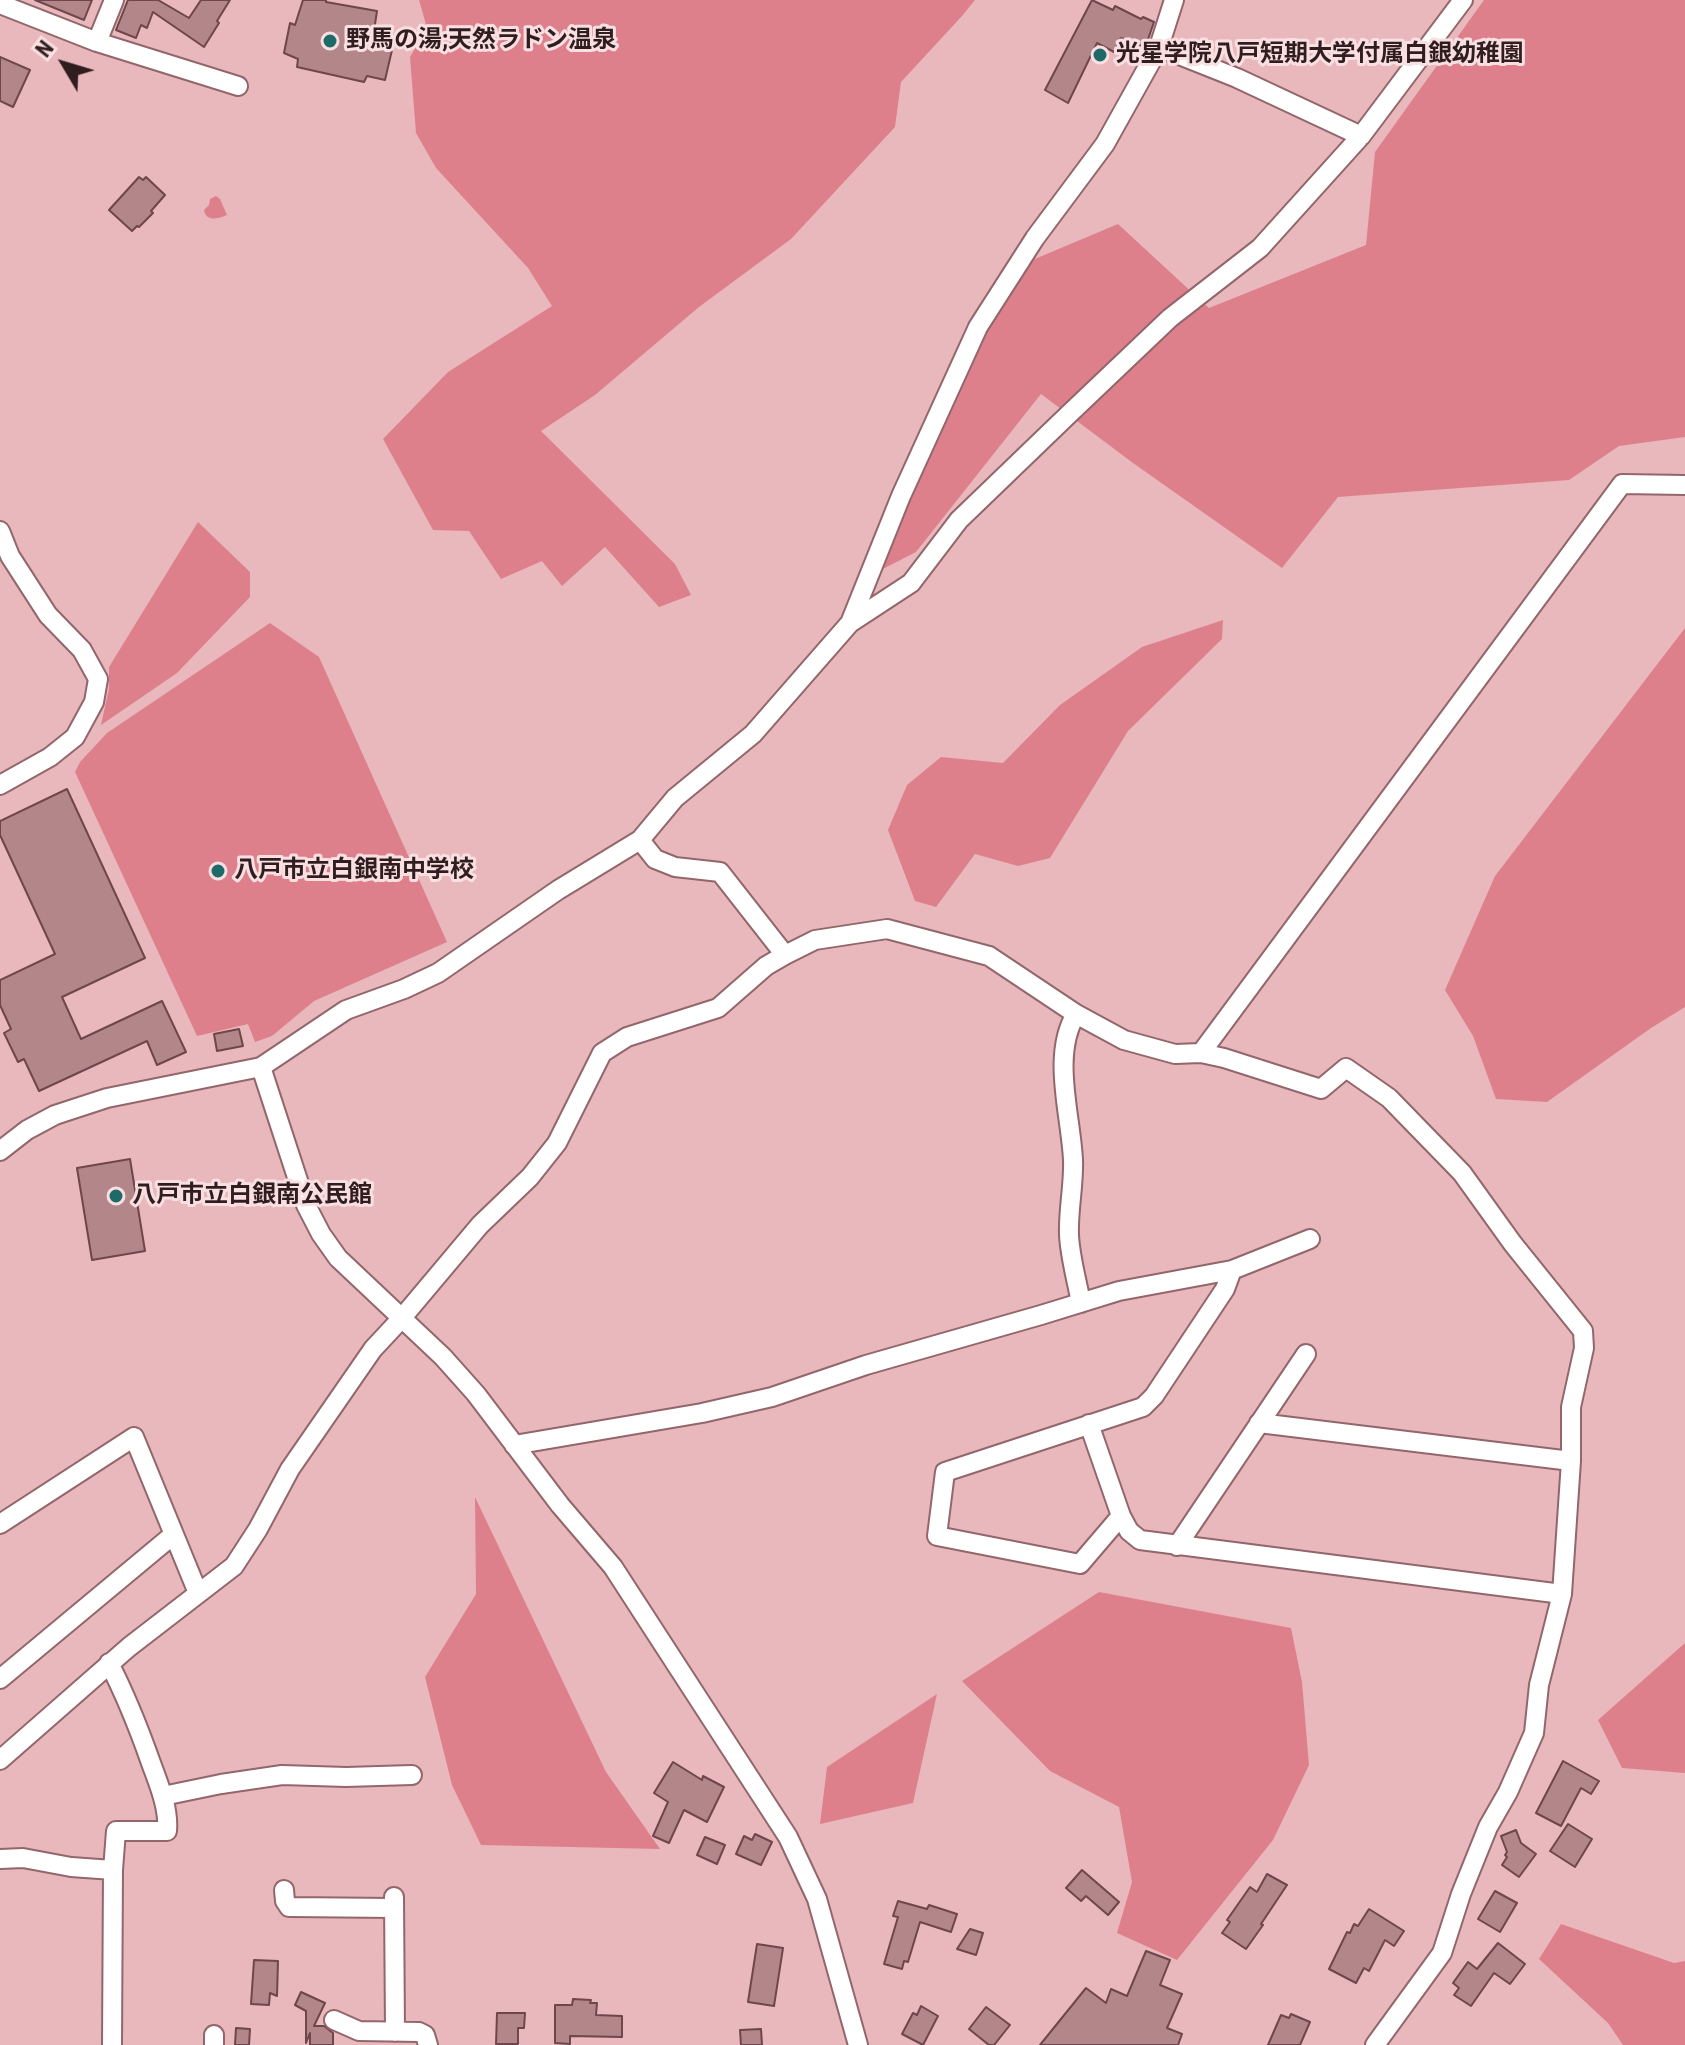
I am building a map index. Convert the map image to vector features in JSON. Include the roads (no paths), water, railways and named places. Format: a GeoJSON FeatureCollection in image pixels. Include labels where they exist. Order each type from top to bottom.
{"type":"FeatureCollection","features":[{"type":"Feature","properties":{"kind":"street"},"geometry":{"type":"LineString","coordinates":[[97,42],[114,0]]}},
{"type":"Feature","properties":{"kind":"street"},"geometry":{"type":"LineString","coordinates":[[850,623],[901,496],[978,327],[1035,238],[1105,144],[1159,47],[1174,0]]}},
{"type":"Feature","properties":{"kind":"street"},"geometry":{"type":"LineString","coordinates":[[0,1151],[27,1130],[55,1115],[107,1098],[261,1067],[346,1010],[438,973],[558,890],[640,840],[675,798],[753,734],[850,623],[911,583],[959,520],[1170,318],[1260,248],[1361,136],[1463,0]]}},
{"type":"Feature","properties":{"kind":"street"},"geometry":{"type":"LineString","coordinates":[[0,4],[97,42],[238,86]]}},
{"type":"Feature","properties":{"kind":"street"},"geometry":{"type":"LineString","coordinates":[[1159,47],[1237,78],[1361,136]]}},
{"type":"Feature","properties":{"kind":"street"},"geometry":{"type":"LineString","coordinates":[[1201,1053],[1622,484],[1685,485]]}},
{"type":"Feature","properties":{"kind":"street"},"geometry":{"type":"LineString","coordinates":[[0,531],[10,556],[48,615],[82,650],[98,679],[94,702],[75,737],[50,757],[0,785]]}},
{"type":"Feature","properties":{"kind":"street"},"geometry":{"type":"LineString","coordinates":[[640,840],[655,859],[675,867],[720,872],[785,955]]}},
{"type":"Feature","properties":{"kind":"street"},"geometry":{"type":"LineString","coordinates":[[0,1760],[109,1663],[234,1566],[290,1469],[373,1349],[480,1225],[530,1177],[557,1143],[602,1053],[627,1037],[718,1008],[766,966],[815,940],[887,929],[989,956],[1076,1014],[1124,1040],[1175,1054],[1201,1053],[1224,1058],[1321,1089],[1346,1068],[1389,1098],[1462,1173],[1513,1244],[1583,1331],[1584,1348],[1571,1407],[1571,1461],[1562,1594],[1539,1685],[1534,1733],[1508,1792],[1488,1827],[1442,1953],[1375,2045]]}},
{"type":"Feature","properties":{"kind":"street"},"geometry":{"type":"LineString","coordinates":[[1076,1014],[1064,1041],[1066,1109],[1073,1160],[1069,1235],[1081,1303]]}},
{"type":"Feature","properties":{"kind":"street"},"geometry":{"type":"LineString","coordinates":[[261,1067],[306,1205],[321,1234],[338,1258],[443,1357],[476,1394],[560,1505],[613,1567],[788,1837],[817,1899],[858,2045]]}},
{"type":"Feature","properties":{"kind":"street"},"geometry":{"type":"LineString","coordinates":[[514,1445],[702,1413],[772,1397],[866,1365],[1119,1291],[1232,1270],[1310,1239]]}},
{"type":"Feature","properties":{"kind":"street"},"geometry":{"type":"LineString","coordinates":[[1121,1516],[1080,1564],[937,1536],[945,1472],[1143,1407],[1154,1396],[1225,1289],[1232,1270]]}},
{"type":"Feature","properties":{"kind":"street"},"geometry":{"type":"LineString","coordinates":[[1177,1546],[1306,1354]]}},
{"type":"Feature","properties":{"kind":"street"},"geometry":{"type":"LineString","coordinates":[[1259,1423],[1571,1461]]}},
{"type":"Feature","properties":{"kind":"street"},"geometry":{"type":"LineString","coordinates":[[1089,1424],[1121,1516],[1129,1531],[1140,1540],[1562,1594]]}},
{"type":"Feature","properties":{"kind":"street"},"geometry":{"type":"LineString","coordinates":[[0,1524],[134,1437],[198,1593]]}},
{"type":"Feature","properties":{"kind":"street"},"geometry":{"type":"LineString","coordinates":[[0,1679],[173,1535]]}},
{"type":"Feature","properties":{"kind":"street"},"geometry":{"type":"LineString","coordinates":[[109,1663],[122,1688],[163,1796],[168,1821],[167,1831],[116,1831],[112,2045]]}},
{"type":"Feature","properties":{"kind":"street"},"geometry":{"type":"LineString","coordinates":[[163,1796],[282,1775],[412,1775]]}},
{"type":"Feature","properties":{"kind":"street"},"geometry":{"type":"LineString","coordinates":[[0,1859],[23,1858],[71,1867],[113,1870]]}},
{"type":"Feature","properties":{"kind":"street"},"geometry":{"type":"LineString","coordinates":[[284,1890],[289,1907],[394,1902],[395,2032]]}},
{"type":"Feature","properties":{"kind":"street"},"geometry":{"type":"LineString","coordinates":[[334,2020],[359,2031],[419,2032],[425,2035],[428,2045]]}},
{"type":"Feature","properties":{"kind":"place","name":"野馬の湯;天然ラドン温泉"},"geometry":{"type":"Point","coordinates":[330,41]}},
{"type":"Feature","properties":{"kind":"place","name":"光星学院八戸短期大学付属白銀幼稚園"},"geometry":{"type":"Point","coordinates":[1100,55]}},
{"type":"Feature","properties":{"kind":"place","name":"八戸市立白銀南中学校"},"geometry":{"type":"Point","coordinates":[218,871]}},
{"type":"Feature","properties":{"kind":"place","name":"八戸市立白銀南公民館"},"geometry":{"type":"Point","coordinates":[116,1196]}}]}
